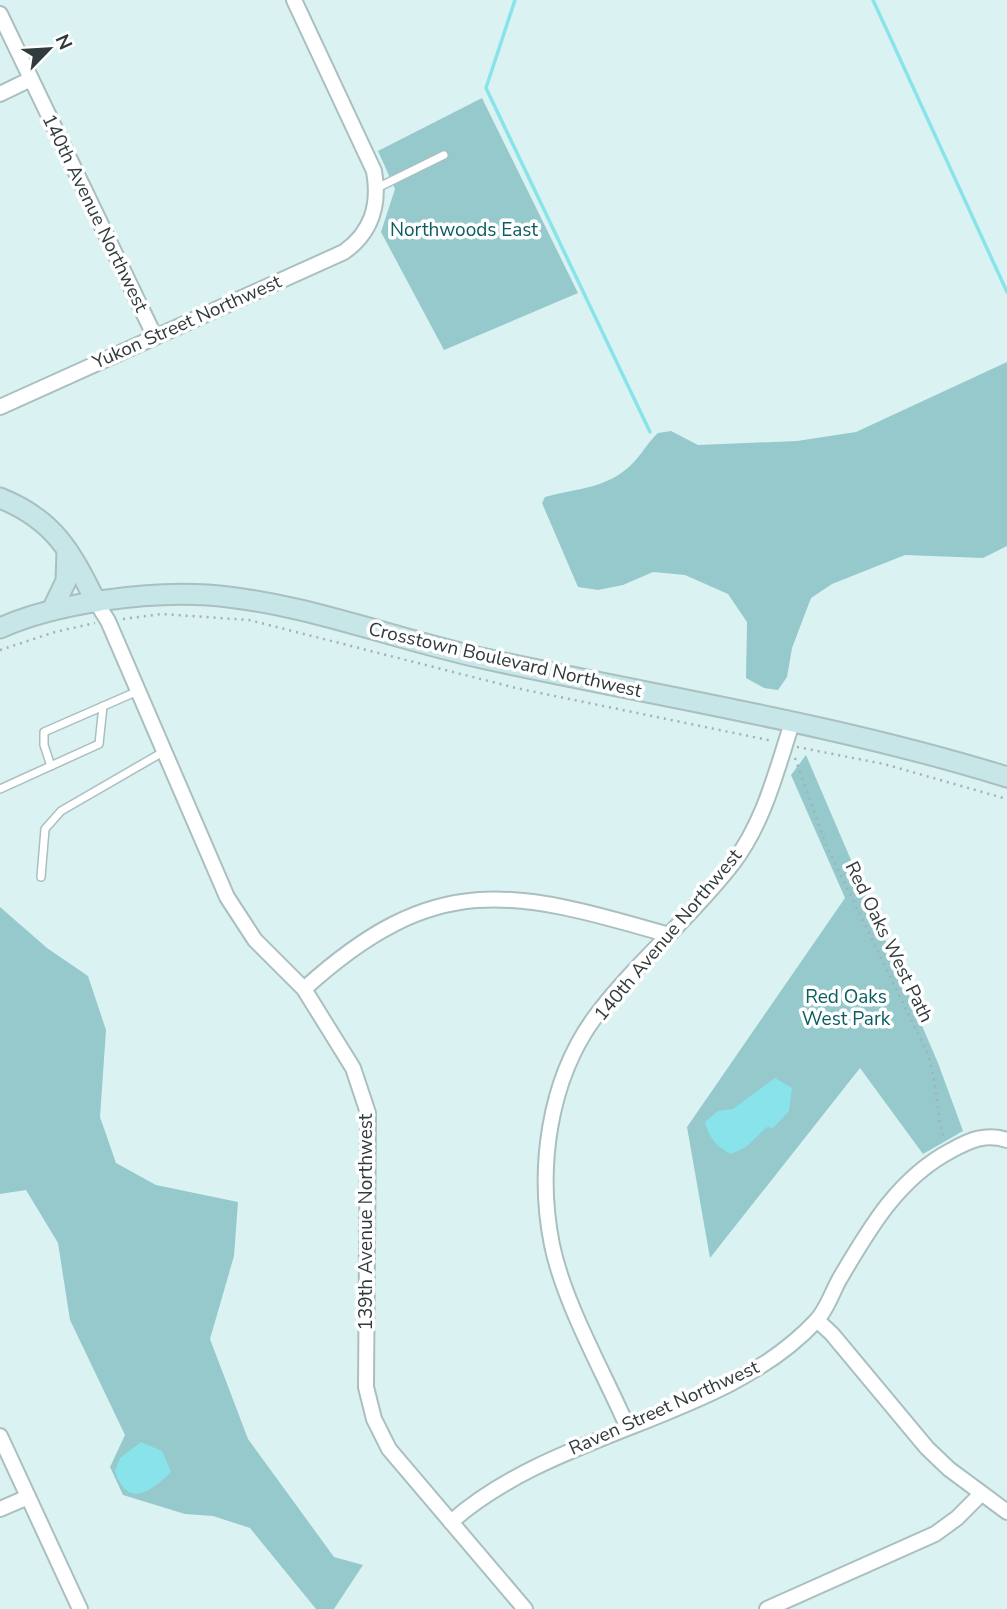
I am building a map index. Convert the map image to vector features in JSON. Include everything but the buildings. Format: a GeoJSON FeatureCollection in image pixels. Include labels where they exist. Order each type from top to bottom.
{"type":"FeatureCollection","features":[{"type":"Feature","properties":{"kind":"street"},"geometry":{"type":"LineString","coordinates":[[294,0],[370,161],[377,188]]}},
{"type":"Feature","properties":{"kind":"street","name":"140th Avenue Northwest"},"geometry":{"type":"LineString","coordinates":[[0,14],[155,337]]}},
{"type":"Feature","properties":{"kind":"street"},"geometry":{"type":"LineString","coordinates":[[0,94],[31,79]]}},
{"type":"Feature","properties":{"kind":"street","name":"Yukon Street Northwest"},"geometry":{"type":"LineString","coordinates":[[0,407],[344,252],[358,242],[368,228],[374,211],[377,188]]}},
{"type":"Feature","properties":{"kind":"street"},"geometry":{"type":"LineString","coordinates":[[0,498],[38,517],[66,546],[96,602]]}},
{"type":"Feature","properties":{"kind":"street"},"geometry":{"type":"LineString","coordinates":[[52,610],[64,588],[68,570],[66,546]]}},
{"type":"Feature","properties":{"kind":"street","name":"Crosstown Boulevard Northwest"},"geometry":{"type":"LineString","coordinates":[[0,628],[52,610],[96,602],[186,594],[246,600],[308,612],[476,657],[936,756],[1007,777]]}},
{"type":"Feature","properties":{"kind":"street","name":"139th Avenue Northwest"},"geometry":{"type":"LineString","coordinates":[[96,602],[108,621],[227,897],[255,940],[304,989],[354,1068],[368,1113],[366,1387],[374,1419],[389,1449],[526,1609]]}},
{"type":"Feature","properties":{"kind":"street","name":"140th Avenue Northwest"},"geometry":{"type":"LineString","coordinates":[[627,1426],[577,1314],[553,1248],[544,1192],[552,1115],[572,1059],[594,1019],[733,863],[757,825],[792,723]]}},
{"type":"Feature","properties":{"kind":"street"},"geometry":{"type":"LineString","coordinates":[[304,989],[340,957],[384,927],[425,909],[473,899],[522,898],[593,913],[669,935]]}},
{"type":"Feature","properties":{"kind":"street","name":"Raven Street Northwest"},"geometry":{"type":"LineString","coordinates":[[451,1522],[481,1495],[526,1470],[671,1409],[760,1367],[817,1320],[870,1226],[912,1177],[948,1152],[983,1136],[1004,1139]]}},
{"type":"Feature","properties":{"kind":"street"},"geometry":{"type":"LineString","coordinates":[[817,1320],[832,1334],[927,1448],[981,1494],[1007,1512]]}},
{"type":"Feature","properties":{"kind":"street"},"geometry":{"type":"LineString","coordinates":[[0,1436],[80,1609]]}},
{"type":"Feature","properties":{"kind":"street"},"geometry":{"type":"LineString","coordinates":[[768,1609],[935,1534],[957,1518],[981,1494]]}},
{"type":"Feature","properties":{"kind":"street"},"geometry":{"type":"LineString","coordinates":[[0,1509],[28,1497]]}},
{"type":"Feature","properties":{"kind":"lane"},"geometry":{"type":"LineString","coordinates":[[377,188],[443,155]]}},
{"type":"Feature","properties":{"kind":"lane"},"geometry":{"type":"LineString","coordinates":[[51,766],[44,745],[44,732],[138,691]]}},
{"type":"Feature","properties":{"kind":"lane"},"geometry":{"type":"LineString","coordinates":[[0,789],[99,744],[103,706]]}},
{"type":"Feature","properties":{"kind":"lane"},"geometry":{"type":"LineString","coordinates":[[41,877],[45,829],[61,811],[163,752]]}},
{"type":"Feature","properties":{"kind":"path"},"geometry":{"type":"LineString","coordinates":[[0,650],[81,625],[162,614],[249,620],[516,688],[770,740]]}},
{"type":"Feature","properties":{"kind":"path","name":"Red Oaks West Path"},"geometry":{"type":"LineString","coordinates":[[948,1152],[937,1113],[935,1080],[929,1058],[826,845],[796,761],[798,748],[884,765],[1007,799]]}},
{"type":"Feature","properties":{"kind":"green space","name":"Northwoods East"},"geometry":{"type":"Polygon","coordinates":[[[482,98],[578,293],[444,350],[381,232],[395,189],[378,151],[482,98]]]}},
{"type":"Feature","properties":{"kind":"green space"},"geometry":{"type":"Polygon","coordinates":[[[1007,362],[1007,546],[983,558],[905,555],[832,584],[811,598],[792,648],[787,677],[778,690],[764,688],[746,678],[747,622],[728,594],[685,575],[653,572],[623,585],[598,590],[578,587],[542,503],[545,497],[603,483],[623,472],[658,433],[671,431],[698,445],[797,441],[856,432],[1007,362]]]}},
{"type":"Feature","properties":{"kind":"green space","name":"Red Oaks West Park"},"geometry":{"type":"Polygon","coordinates":[[[806,755],[938,1063],[963,1131],[923,1154],[860,1068],[710,1258],[687,1127],[845,898],[791,775],[806,755]]]}},
{"type":"Feature","properties":{"kind":"green space"},"geometry":{"type":"Polygon","coordinates":[[[0,907],[47,948],[88,976],[106,1030],[100,1117],[116,1163],[156,1185],[238,1202],[234,1256],[210,1339],[248,1439],[334,1557],[363,1565],[334,1609],[316,1609],[250,1528],[213,1516],[185,1514],[123,1495],[110,1467],[125,1435],[70,1320],[58,1243],[26,1190],[0,1194],[0,907]]]}},
{"type":"Feature","properties":{"kind":"shaded area"},"geometry":{"type":"Polygon","coordinates":[[[775,1078],[792,1088],[789,1111],[773,1128],[767,1127],[746,1147],[731,1154],[721,1148],[711,1137],[705,1122],[718,1111],[733,1109],[775,1078]]]}},
{"type":"Feature","properties":{"kind":"shaded area"},"geometry":{"type":"Polygon","coordinates":[[[141,1442],[162,1451],[171,1472],[148,1490],[133,1493],[120,1483],[115,1471],[120,1458],[141,1442]]]}},
{"type":"Feature","properties":{"kind":"waterway"},"geometry":{"type":"LineString","coordinates":[[515,0],[486,88],[650,432]]}},
{"type":"Feature","properties":{"kind":"waterway"},"geometry":{"type":"LineString","coordinates":[[873,0],[1007,292]]}}]}
